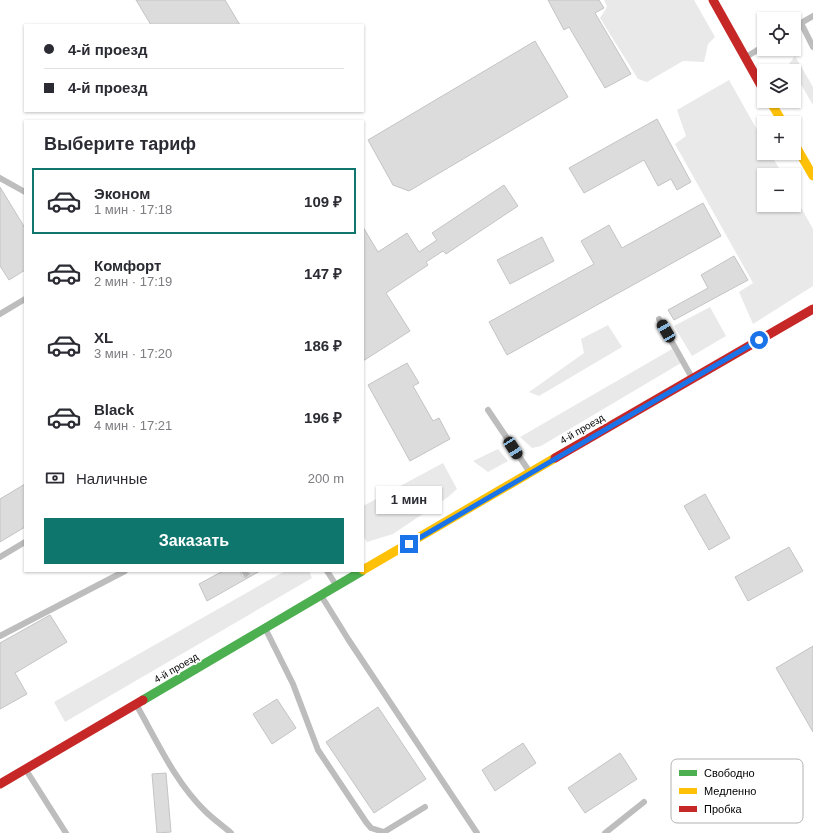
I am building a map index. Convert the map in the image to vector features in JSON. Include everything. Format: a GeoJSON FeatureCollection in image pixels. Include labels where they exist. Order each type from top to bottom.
{"type":"FeatureCollection","features":[{"type":"Feature","properties":{"kind":"street"},"geometry":{"type":"LineString","coordinates":[[713,0],[757,78]]}},
{"type":"Feature","properties":{"kind":"street"},"geometry":{"type":"LineString","coordinates":[[801,155],[813,176]]}},
{"type":"Feature","properties":{"kind":"street","name":"4-й проезд"},"geometry":{"type":"LineString","coordinates":[[364,567],[530,473],[813,309]]}},
{"type":"Feature","properties":{"kind":"street","name":"4-й проезд"},"geometry":{"type":"LineString","coordinates":[[0,784],[322,595],[357,572]]}},
{"type":"Feature","properties":{"kind":"lane"},"geometry":{"type":"LineString","coordinates":[[813,16],[801,23],[813,47]]}},
{"type":"Feature","properties":{"kind":"lane"},"geometry":{"type":"LineString","coordinates":[[745,58],[757,50]]}},
{"type":"Feature","properties":{"kind":"lane"},"geometry":{"type":"LineString","coordinates":[[0,178],[24,191]]}},
{"type":"Feature","properties":{"kind":"lane"},"geometry":{"type":"LineString","coordinates":[[0,314],[24,300]]}},
{"type":"Feature","properties":{"kind":"lane"},"geometry":{"type":"LineString","coordinates":[[659,319],[692,378]]}},
{"type":"Feature","properties":{"kind":"lane"},"geometry":{"type":"LineString","coordinates":[[488,410],[530,473]]}},
{"type":"Feature","properties":{"kind":"lane"},"geometry":{"type":"LineString","coordinates":[[0,557],[24,543]]}},
{"type":"Feature","properties":{"kind":"lane"},"geometry":{"type":"LineString","coordinates":[[0,636],[122,572]]}},
{"type":"Feature","properties":{"kind":"lane"},"geometry":{"type":"LineString","coordinates":[[328,572],[336,586]]}},
{"type":"Feature","properties":{"kind":"lane"},"geometry":{"type":"LineString","coordinates":[[322,595],[348,639],[477,833]]}},
{"type":"Feature","properties":{"kind":"lane"},"geometry":{"type":"LineString","coordinates":[[265,628],[293,684],[318,750],[371,828],[384,832],[425,807]]}},
{"type":"Feature","properties":{"kind":"lane"},"geometry":{"type":"LineString","coordinates":[[136,704],[167,759],[191,795],[205,811],[231,833]]}},
{"type":"Feature","properties":{"kind":"lane"},"geometry":{"type":"LineString","coordinates":[[26,769],[66,833]]}},
{"type":"Feature","properties":{"kind":"lane"},"geometry":{"type":"LineString","coordinates":[[605,833],[644,802]]}},
{"type":"Feature","properties":{"kind":"shaded area"},"geometry":{"type":"Polygon","coordinates":[[[604,0],[694,0],[715,37],[708,44],[704,62],[683,61],[647,82],[638,79],[600,18],[607,7],[604,0]]]}},
{"type":"Feature","properties":{"kind":"shaded area"},"geometry":{"type":"Polygon","coordinates":[[[795,56],[800,64],[789,64],[795,56]]]}},
{"type":"Feature","properties":{"kind":"shaded area"},"geometry":{"type":"Polygon","coordinates":[[[801,66],[813,87],[813,105],[801,84],[801,66]]]}},
{"type":"Feature","properties":{"kind":"shaded area"},"geometry":{"type":"Polygon","coordinates":[[[729,80],[757,130],[757,160],[774,160],[779,168],[757,168],[757,212],[801,212],[801,208],[813,229],[813,286],[753,324],[739,292],[753,283],[675,144],[686,136],[677,110],[729,80]]]}},
{"type":"Feature","properties":{"kind":"shaded area"},"geometry":{"type":"Polygon","coordinates":[[[710,307],[726,336],[692,356],[674,326],[710,307]]]}},
{"type":"Feature","properties":{"kind":"shaded area"},"geometry":{"type":"Polygon","coordinates":[[[608,325],[622,347],[539,396],[529,392],[584,353],[581,339],[608,325]]]}},
{"type":"Feature","properties":{"kind":"shaded area"},"geometry":{"type":"Polygon","coordinates":[[[672,349],[681,363],[541,446],[532,448],[520,437],[672,349]]]}},
{"type":"Feature","properties":{"kind":"shaded area"},"geometry":{"type":"Polygon","coordinates":[[[498,449],[508,461],[488,472],[473,461],[498,449]]]}},
{"type":"Feature","properties":{"kind":"shaded area"},"geometry":{"type":"Polygon","coordinates":[[[443,463],[457,489],[448,497],[393,534],[367,542],[364,538],[364,505],[443,463]]]}},
{"type":"Feature","properties":{"kind":"shaded area"},"geometry":{"type":"Polygon","coordinates":[[[283,572],[309,572],[312,578],[65,722],[54,702],[283,572]]]}},
{"type":"Feature","properties":{"kind":"building"},"geometry":{"type":"Polygon","coordinates":[[[136,0],[225,0],[239,24],[150,24],[136,0]]]}},
{"type":"Feature","properties":{"kind":"building"},"geometry":{"type":"Polygon","coordinates":[[[548,0],[599,0],[604,8],[595,13],[631,74],[605,88],[569,27],[564,30],[548,0]]]}},
{"type":"Feature","properties":{"kind":"building"},"geometry":{"type":"Polygon","coordinates":[[[535,41],[568,97],[409,191],[393,185],[368,140],[535,41]]]}},
{"type":"Feature","properties":{"kind":"building"},"geometry":{"type":"Polygon","coordinates":[[[657,119],[691,182],[677,190],[671,179],[658,186],[644,160],[584,193],[569,168],[657,119]]]}},
{"type":"Feature","properties":{"kind":"building"},"geometry":{"type":"Polygon","coordinates":[[[504,185],[518,206],[446,254],[443,251],[426,262],[428,265],[386,293],[410,331],[364,360],[364,229],[378,252],[407,233],[419,252],[437,240],[432,233],[504,185]]]}},
{"type":"Feature","properties":{"kind":"building"},"geometry":{"type":"Polygon","coordinates":[[[0,187],[24,226],[24,271],[9,280],[0,266],[0,187]]]}},
{"type":"Feature","properties":{"kind":"building"},"geometry":{"type":"Polygon","coordinates":[[[703,203],[721,236],[507,355],[489,322],[594,264],[581,241],[609,225],[622,248],[703,203]]]}},
{"type":"Feature","properties":{"kind":"building"},"geometry":{"type":"Polygon","coordinates":[[[542,237],[554,261],[510,284],[497,260],[542,237]]]}},
{"type":"Feature","properties":{"kind":"building"},"geometry":{"type":"Polygon","coordinates":[[[734,256],[748,280],[674,320],[668,310],[708,288],[701,275],[734,256]]]}},
{"type":"Feature","properties":{"kind":"building"},"geometry":{"type":"Polygon","coordinates":[[[407,363],[419,383],[413,386],[433,421],[439,418],[450,439],[410,461],[368,385],[407,363]]]}},
{"type":"Feature","properties":{"kind":"building"},"geometry":{"type":"Polygon","coordinates":[[[24,485],[24,528],[0,542],[0,499],[24,485]]]}},
{"type":"Feature","properties":{"kind":"building"},"geometry":{"type":"Polygon","coordinates":[[[705,494],[730,538],[709,550],[684,506],[705,494]]]}},
{"type":"Feature","properties":{"kind":"building"},"geometry":{"type":"Polygon","coordinates":[[[789,547],[803,571],[748,601],[735,577],[789,547]]]}},
{"type":"Feature","properties":{"kind":"building"},"geometry":{"type":"Polygon","coordinates":[[[221,572],[240,572],[242,576],[246,578],[250,576],[249,572],[258,572],[207,601],[199,584],[221,572]]]}},
{"type":"Feature","properties":{"kind":"building"},"geometry":{"type":"Polygon","coordinates":[[[50,615],[67,642],[15,673],[27,694],[0,709],[0,643],[50,615]]]}},
{"type":"Feature","properties":{"kind":"building"},"geometry":{"type":"Polygon","coordinates":[[[813,646],[813,732],[776,668],[813,646]]]}},
{"type":"Feature","properties":{"kind":"building"},"geometry":{"type":"Polygon","coordinates":[[[277,699],[296,728],[272,744],[253,714],[277,699]]]}},
{"type":"Feature","properties":{"kind":"building"},"geometry":{"type":"Polygon","coordinates":[[[378,707],[426,779],[374,813],[326,742],[378,707]]]}},
{"type":"Feature","properties":{"kind":"building"},"geometry":{"type":"Polygon","coordinates":[[[523,743],[536,763],[495,791],[482,770],[523,743]]]}},
{"type":"Feature","properties":{"kind":"building"},"geometry":{"type":"Polygon","coordinates":[[[620,753],[637,779],[585,813],[568,788],[620,753]]]}},
{"type":"Feature","properties":{"kind":"building"},"geometry":{"type":"Polygon","coordinates":[[[166,773],[171,832],[157,833],[152,774],[166,773]]]}},
{"type":"Feature","properties":{"kind":"traffic: fast"},"geometry":{"type":"LineString","coordinates":[[143,700],[360,572]]}},
{"type":"Feature","properties":{"kind":"traffic: slow"},"geometry":{"type":"LineString","coordinates":[[774,108],[779,116]]}},
{"type":"Feature","properties":{"kind":"traffic: slow"},"geometry":{"type":"LineString","coordinates":[[801,155],[813,176]]}},
{"type":"Feature","properties":{"kind":"traffic: slow"},"geometry":{"type":"LineString","coordinates":[[364,569],[555,458]]}},
{"type":"Feature","properties":{"kind":"traffic: jam"},"geometry":{"type":"LineString","coordinates":[[713,0],[757,79]]}},
{"type":"Feature","properties":{"kind":"traffic: jam"},"geometry":{"type":"LineString","coordinates":[[555,458],[813,309]]}},
{"type":"Feature","properties":{"kind":"traffic: jam"},"geometry":{"type":"LineString","coordinates":[[0,784],[143,700]]}},
{"type":"Feature","properties":{"kind":"route"},"geometry":{"type":"LineString","coordinates":[[409,544],[759,340]]}}]}
